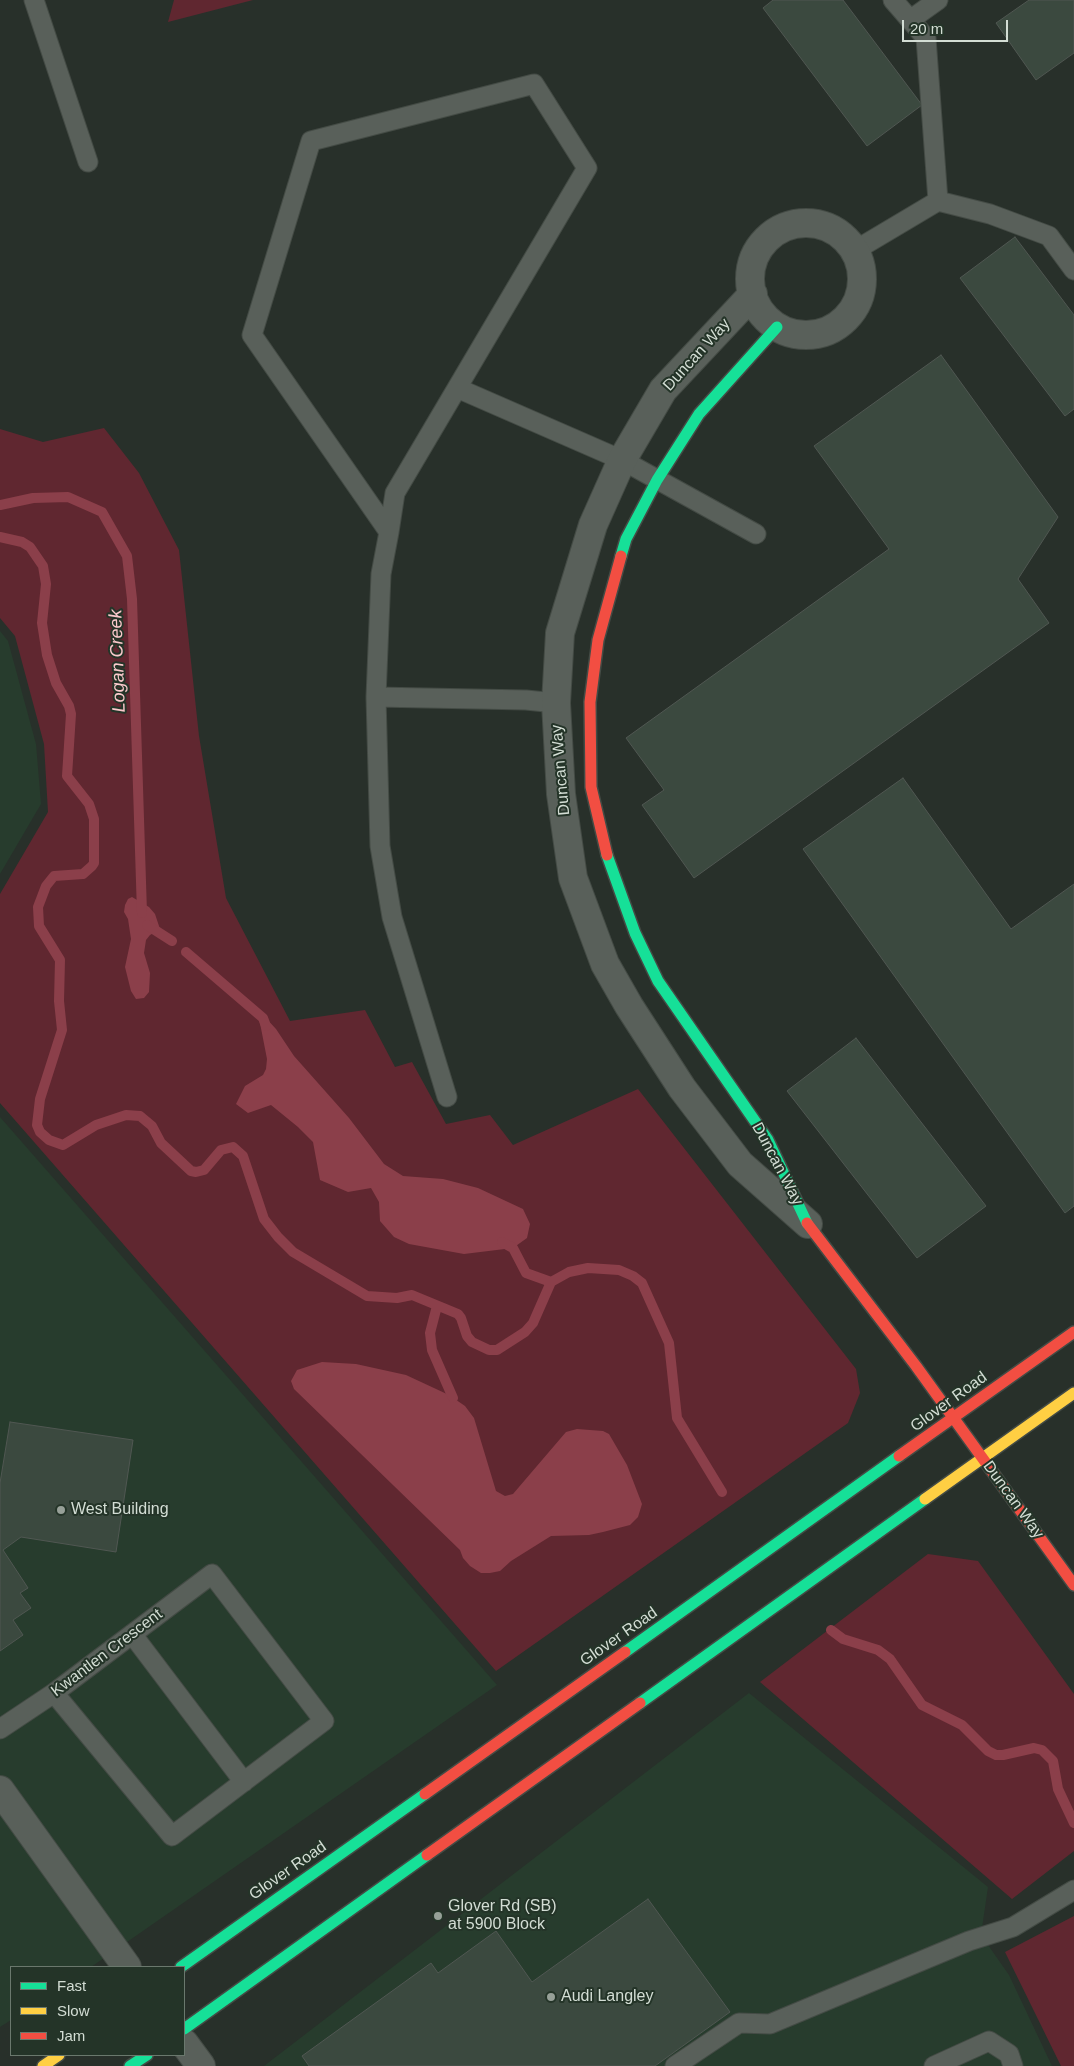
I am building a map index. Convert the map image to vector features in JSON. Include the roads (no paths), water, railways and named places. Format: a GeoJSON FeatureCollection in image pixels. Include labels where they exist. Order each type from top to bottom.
{"type":"FeatureCollection","features":[{"type":"Feature","properties":{"kind":"main road","name":"Duncan Way"},"geometry":{"type":"LineString","coordinates":[[777,328],[698,414],[658,480],[626,539],[598,640],[590,702],[591,787],[610,865],[635,933],[658,981],[768,1140],[808,1224],[954,1418],[1074,1585]]}},
{"type":"Feature","properties":{"kind":"main road","name":"Glover Road"},"geometry":{"type":"LineString","coordinates":[[182,1966],[1074,1332]]}},
{"type":"Feature","properties":{"kind":"main road"},"geometry":{"type":"LineString","coordinates":[[185,2028],[982,1457],[1074,1394]]}},
{"type":"Feature","properties":{"kind":"main road"},"geometry":{"type":"LineString","coordinates":[[43,2066],[58,2056]]}},
{"type":"Feature","properties":{"kind":"main road"},"geometry":{"type":"LineString","coordinates":[[130,2066],[145,2056]]}},
{"type":"Feature","properties":{"kind":"street"},"geometry":{"type":"LineString","coordinates":[[808,224],[826,228],[842,236],[854,251],[861,268],[862,286],[857,304],[846,319],[831,330],[813,335],[794,334],[777,328],[763,315],[753,294],[750,281],[752,263],[760,247],[774,234],[790,226],[808,224]]}},
{"type":"Feature","properties":{"kind":"street","name":"Duncan Way"},"geometry":{"type":"LineString","coordinates":[[753,294],[664,390],[622,460],[593,525],[560,633],[556,703],[561,794],[573,878],[605,964],[629,1006],[682,1088],[740,1164],[808,1224]]}},
{"type":"Feature","properties":{"kind":"street"},"geometry":{"type":"LineString","coordinates":[[0,1790],[126,1966]]}},
{"type":"Feature","properties":{"kind":"street"},"geometry":{"type":"LineString","coordinates":[[185,2044],[200,2066]]}},
{"type":"Feature","properties":{"kind":"lane"},"geometry":{"type":"LineString","coordinates":[[34,0],[88,162]]}},
{"type":"Feature","properties":{"kind":"lane"},"geometry":{"type":"LineString","coordinates":[[893,0],[926,38],[938,201]]}},
{"type":"Feature","properties":{"kind":"lane"},"geometry":{"type":"LineString","coordinates":[[910,20],[938,0]]}},
{"type":"Feature","properties":{"kind":"lane"},"geometry":{"type":"LineString","coordinates":[[388,532],[252,335],[311,141],[534,84],[587,168],[396,493],[381,574],[376,697],[380,846],[392,917],[447,1097]]}},
{"type":"Feature","properties":{"kind":"lane"},"geometry":{"type":"LineString","coordinates":[[854,251],[938,201],[990,214],[1049,236],[1074,270]]}},
{"type":"Feature","properties":{"kind":"lane"},"geometry":{"type":"LineString","coordinates":[[457,388],[622,460],[756,534]]}},
{"type":"Feature","properties":{"kind":"lane"},"geometry":{"type":"LineString","coordinates":[[376,697],[526,700],[556,703]]}},
{"type":"Feature","properties":{"kind":"lane","name":"Kwantlen Crescent"},"geometry":{"type":"LineString","coordinates":[[0,1729],[54,1693],[212,1574],[324,1721],[244,1782]]}},
{"type":"Feature","properties":{"kind":"lane"},"geometry":{"type":"LineString","coordinates":[[54,1693],[172,1836],[244,1782],[132,1634]]}},
{"type":"Feature","properties":{"kind":"lane"},"geometry":{"type":"LineString","coordinates":[[675,2066],[739,2023],[770,2024],[969,1941],[1013,1927],[1074,1890]]}},
{"type":"Feature","properties":{"kind":"lane"},"geometry":{"type":"LineString","coordinates":[[934,2066],[989,2041],[1009,2054],[1013,2066]]}},
{"type":"Feature","properties":{"kind":"waterway","name":"Logan Creek"},"geometry":{"type":"LineString","coordinates":[[0,505],[33,498],[68,497],[102,512],[127,556],[132,599],[142,913]]}},
{"type":"Feature","properties":{"kind":"waterway"},"geometry":{"type":"LineString","coordinates":[[0,537],[22,542],[30,547],[43,566],[46,584],[42,623],[47,655],[56,683],[69,706],[71,714],[67,776],[89,804],[94,819],[94,863],[83,874],[54,876],[46,886],[38,907],[39,926],[60,960],[59,1001],[62,1030],[40,1099],[37,1125],[40,1132],[49,1140],[63,1145],[96,1125],[126,1115],[140,1116],[152,1126],[161,1143],[191,1171],[196,1172],[204,1170],[221,1150],[233,1147],[243,1156],[264,1219],[293,1252],[367,1296],[397,1298],[412,1295],[458,1314],[467,1336],[472,1342],[489,1350],[497,1350],[525,1332],[533,1323],[551,1282]]}},
{"type":"Feature","properties":{"kind":"waterway"},"geometry":{"type":"LineString","coordinates":[[147,925],[172,941]]}},
{"type":"Feature","properties":{"kind":"waterway"},"geometry":{"type":"LineString","coordinates":[[186,952],[263,1018],[266,1026]]}},
{"type":"Feature","properties":{"kind":"waterway"},"geometry":{"type":"LineString","coordinates":[[502,1242],[513,1248],[526,1273],[551,1282]]}},
{"type":"Feature","properties":{"kind":"waterway","name":"Logan Creek"},"geometry":{"type":"LineString","coordinates":[[551,1282],[569,1272],[588,1268],[619,1270],[633,1276],[642,1283],[669,1343],[677,1418],[722,1492]]}},
{"type":"Feature","properties":{"kind":"waterway"},"geometry":{"type":"LineString","coordinates":[[437,1306],[430,1333],[432,1350],[453,1398]]}},
{"type":"Feature","properties":{"kind":"waterway","name":"Logan Creek"},"geometry":{"type":"LineString","coordinates":[[831,1630],[843,1639],[878,1650],[890,1659],[922,1705],[962,1725],[988,1751],[996,1755],[1003,1755],[1034,1748],[1042,1750],[1053,1761],[1058,1789],[1074,1823]]}},
{"type":"Feature","properties":{"kind":"place","name":"West Building"},"geometry":{"type":"Point","coordinates":[61,1510]}},
{"type":"Feature","properties":{"kind":"place","name":"Glover Rd (SB) at 5900 Block"},"geometry":{"type":"Point","coordinates":[438,1916]}},
{"type":"Feature","properties":{"kind":"place","name":"Audi Langley"},"geometry":{"type":"Point","coordinates":[551,1997]}}]}
